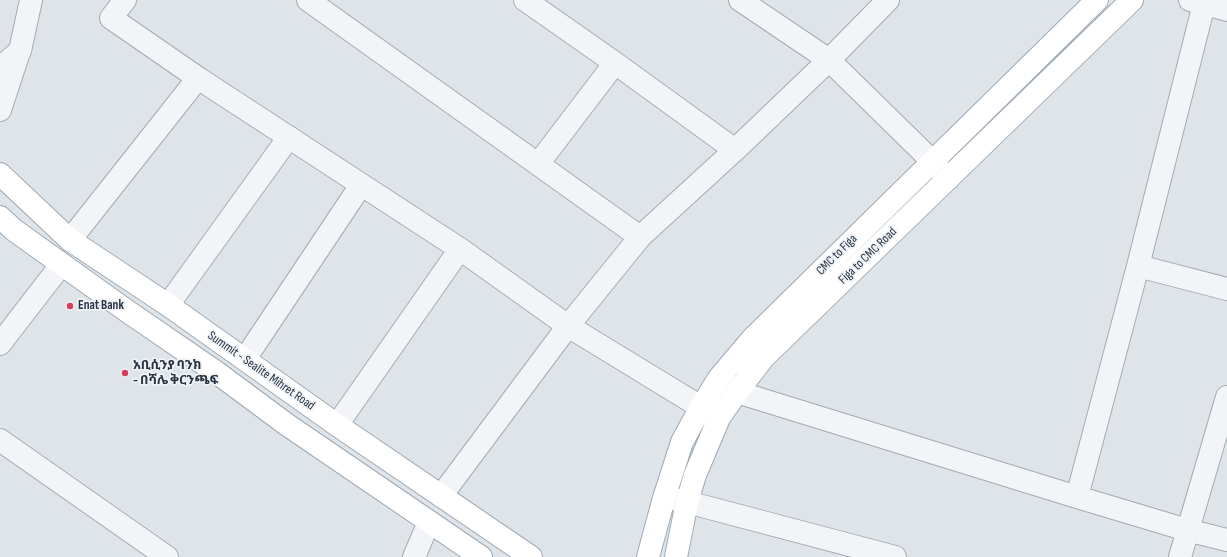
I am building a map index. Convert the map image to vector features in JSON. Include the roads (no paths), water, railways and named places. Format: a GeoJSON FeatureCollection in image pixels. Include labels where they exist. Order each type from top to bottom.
{"type":"FeatureCollection","features":[{"type":"Feature","properties":{"kind":"main road","name":"CMC to Figa"},"geometry":{"type":"LineString","coordinates":[[648,557],[664,498],[682,442],[719,378],[753,338],[1097,0]]}},
{"type":"Feature","properties":{"kind":"main road","name":"Figa to CMC Road"},"geometry":{"type":"LineString","coordinates":[[676,557],[687,502],[695,475],[719,418],[764,357],[1132,0]]}},
{"type":"Feature","properties":{"kind":"main road","name":"Summit - Sealite Mihret Road"},"geometry":{"type":"LineString","coordinates":[[0,174],[70,240],[168,305],[337,425],[531,557]]}},
{"type":"Feature","properties":{"kind":"main road"},"geometry":{"type":"LineString","coordinates":[[0,217],[14,230],[61,265],[216,372],[286,424],[481,557]]}},
{"type":"Feature","properties":{"kind":"street"},"geometry":{"type":"LineString","coordinates":[[0,110],[20,51],[31,0]]}},
{"type":"Feature","properties":{"kind":"street"},"geometry":{"type":"LineString","coordinates":[[125,0],[111,18],[198,78],[460,249],[568,326],[719,418]]}},
{"type":"Feature","properties":{"kind":"street"},"geometry":{"type":"LineString","coordinates":[[308,0],[640,237]]}},
{"type":"Feature","properties":{"kind":"street"},"geometry":{"type":"LineString","coordinates":[[525,0],[735,150]]}},
{"type":"Feature","properties":{"kind":"street"},"geometry":{"type":"LineString","coordinates":[[740,0],[829,60],[933,162],[948,179]]}},
{"type":"Feature","properties":{"kind":"street"},"geometry":{"type":"LineString","coordinates":[[441,496],[568,326],[640,237],[735,150],[829,60],[888,0]]}},
{"type":"Feature","properties":{"kind":"street"},"geometry":{"type":"LineString","coordinates":[[1077,497],[1138,266],[1197,2],[1227,10]]}},
{"type":"Feature","properties":{"kind":"street"},"geometry":{"type":"LineString","coordinates":[[0,68],[20,51]]}},
{"type":"Feature","properties":{"kind":"street"},"geometry":{"type":"LineString","coordinates":[[538,164],[615,63]]}},
{"type":"Feature","properties":{"kind":"street"},"geometry":{"type":"LineString","coordinates":[[70,240],[198,78]]}},
{"type":"Feature","properties":{"kind":"street"},"geometry":{"type":"LineString","coordinates":[[168,305],[289,137]]}},
{"type":"Feature","properties":{"kind":"street"},"geometry":{"type":"LineString","coordinates":[[245,359],[361,185]]}},
{"type":"Feature","properties":{"kind":"street"},"geometry":{"type":"LineString","coordinates":[[337,425],[460,249]]}},
{"type":"Feature","properties":{"kind":"street"},"geometry":{"type":"LineString","coordinates":[[0,344],[61,265]]}},
{"type":"Feature","properties":{"kind":"street"},"geometry":{"type":"LineString","coordinates":[[1138,266],[1227,288]]}},
{"type":"Feature","properties":{"kind":"street"},"geometry":{"type":"LineString","coordinates":[[719,378],[737,392],[1077,497],[1187,530],[1227,540]]}},
{"type":"Feature","properties":{"kind":"street"},"geometry":{"type":"LineString","coordinates":[[1180,557],[1227,397]]}},
{"type":"Feature","properties":{"kind":"street"},"geometry":{"type":"LineString","coordinates":[[0,440],[167,557]]}},
{"type":"Feature","properties":{"kind":"street"},"geometry":{"type":"LineString","coordinates":[[664,498],[687,502],[896,557]]}},
{"type":"Feature","properties":{"kind":"street"},"geometry":{"type":"LineString","coordinates":[[414,557],[429,522]]}},
{"type":"Feature","properties":{"kind":"place","name":"Enat Bank"},"geometry":{"type":"Point","coordinates":[70,306]}},
{"type":"Feature","properties":{"kind":"place","name":"አቢሲንያ ባንክ - በሻሌ ቅርንጫፍ"},"geometry":{"type":"Point","coordinates":[125,373]}}]}
